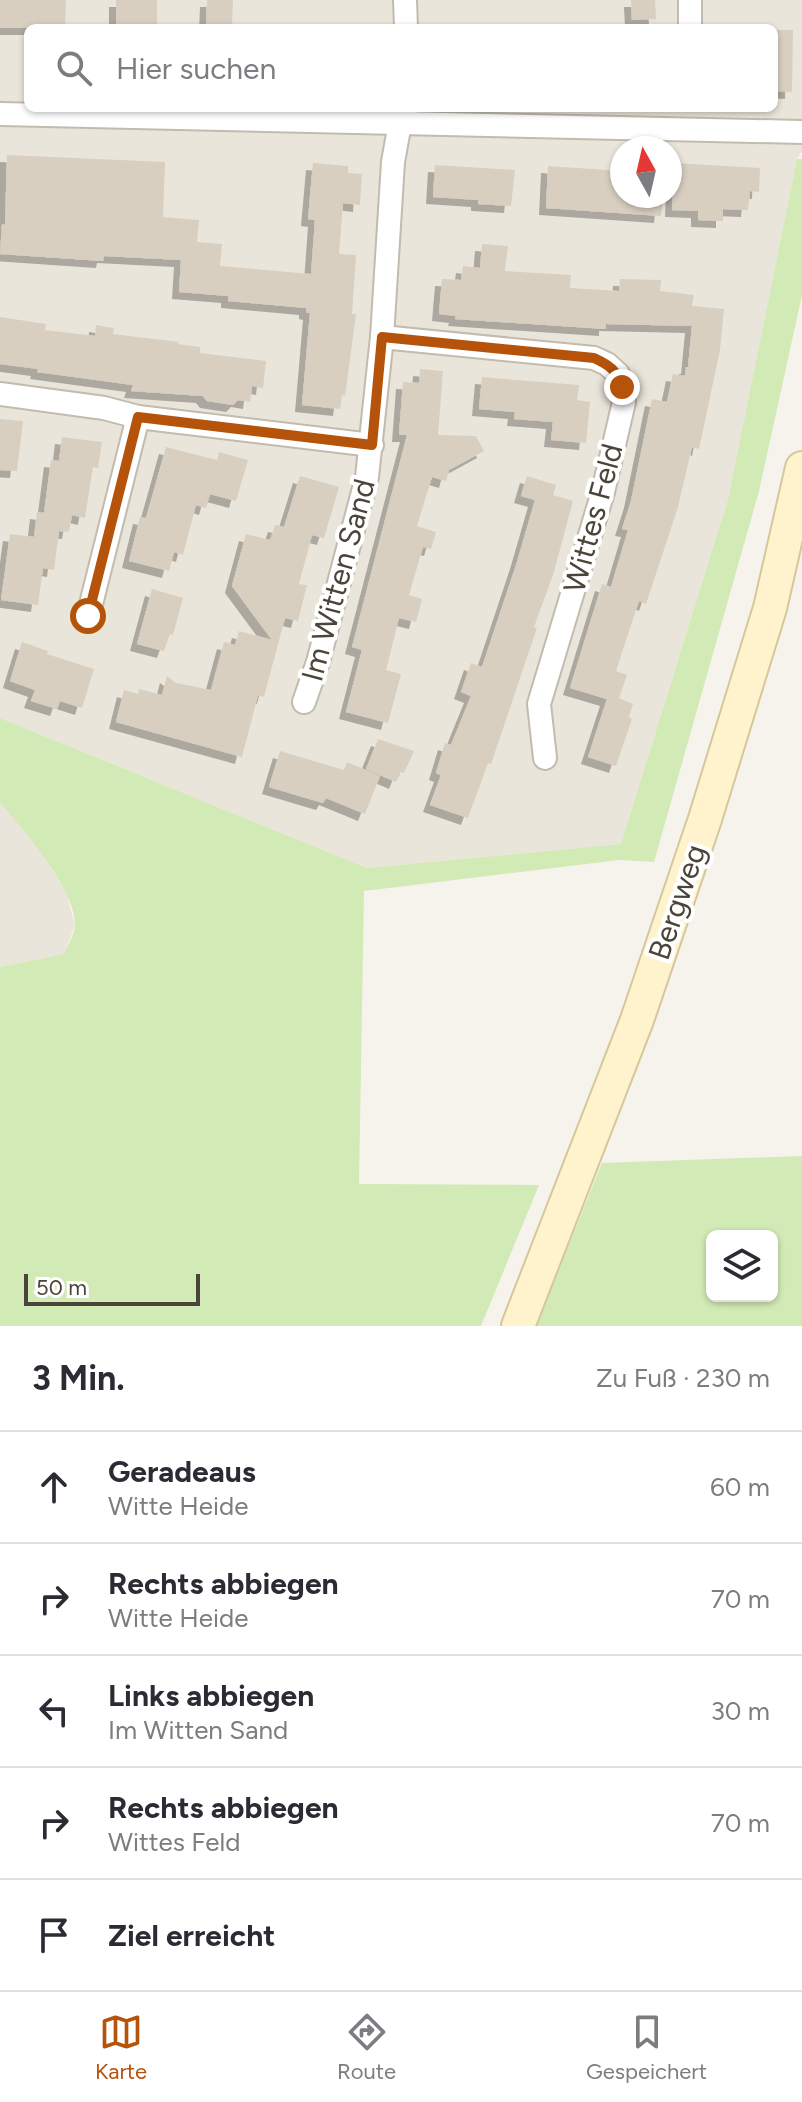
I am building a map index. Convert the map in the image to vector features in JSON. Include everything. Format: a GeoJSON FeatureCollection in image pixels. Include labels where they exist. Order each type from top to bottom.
{"type":"FeatureCollection","features":[{"type":"Feature","properties":{"kind":"main road","name":"Bergweg"},"geometry":{"type":"LineString","coordinates":[[518,1326],[637,1020],[705,819],[770,608],[802,468]]}},
{"type":"Feature","properties":{"kind":"street"},"geometry":{"type":"LineString","coordinates":[[405,0],[406,24]]}},
{"type":"Feature","properties":{"kind":"street"},"geometry":{"type":"LineString","coordinates":[[690,0],[690,24]]}},
{"type":"Feature","properties":{"kind":"street"},"geometry":{"type":"LineString","coordinates":[[0,114],[691,119],[802,132]]}},
{"type":"Feature","properties":{"kind":"street","name":"Im Witten Sand"},"geometry":{"type":"LineString","coordinates":[[304,702],[318,662],[363,493],[372,445],[393,162],[403,115]]}},
{"type":"Feature","properties":{"kind":"street","name":"Wittes Feld"},"geometry":{"type":"LineString","coordinates":[[382,337],[594,358],[618,374],[624,402],[603,492],[539,704],[545,758]]}},
{"type":"Feature","properties":{"kind":"street"},"geometry":{"type":"LineString","coordinates":[[0,394],[104,408],[138,417],[372,445]]}},
{"type":"Feature","properties":{"kind":"street"},"geometry":{"type":"LineString","coordinates":[[88,616],[138,417]]}},
{"type":"Feature","properties":{"kind":"shaded area"},"geometry":{"type":"Polygon","coordinates":[[[0,0],[802,0],[802,151],[797,159],[728,499],[621,844],[367,868],[0,718],[0,0]]]}},
{"type":"Feature","properties":{"kind":"shaded area"},"geometry":{"type":"Polygon","coordinates":[[[0,803],[33,839],[66,892],[75,925],[64,954],[0,967],[0,803]]]}},
{"type":"Feature","properties":{"kind":"green space"},"geometry":{"type":"Polygon","coordinates":[[[797,159],[802,159],[802,295],[759,491],[654,862],[619,860],[364,891],[359,1184],[539,1185],[481,1326],[0,1326],[0,967],[64,954],[75,925],[73,911],[58,878],[34,843],[0,803],[0,718],[367,868],[621,844],[728,499],[797,159]]]}},
{"type":"Feature","properties":{"kind":"green space"},"geometry":{"type":"Polygon","coordinates":[[[802,1156],[802,1326],[536,1326],[602,1163],[802,1156]]]}},
{"type":"Feature","properties":{"kind":"building"},"geometry":{"type":"Polygon","coordinates":[[[0,0],[66,0],[65,24],[24,24],[24,28],[0,28],[0,0]]]}},
{"type":"Feature","properties":{"kind":"building"},"geometry":{"type":"Polygon","coordinates":[[[116,0],[157,0],[157,24],[116,24],[116,0]]]}},
{"type":"Feature","properties":{"kind":"building"},"geometry":{"type":"Polygon","coordinates":[[[207,0],[233,0],[232,24],[206,24],[207,0]]]}},
{"type":"Feature","properties":{"kind":"building"},"geometry":{"type":"Polygon","coordinates":[[[631,0],[655,0],[656,19],[632,20],[631,0]]]}},
{"type":"Feature","properties":{"kind":"building"},"geometry":{"type":"Polygon","coordinates":[[[778,30],[793,30],[792,92],[778,91],[778,30]]]}},
{"type":"Feature","properties":{"kind":"building"},"geometry":{"type":"Polygon","coordinates":[[[7,155],[165,162],[163,217],[199,220],[197,242],[222,244],[220,266],[311,274],[315,220],[308,219],[313,163],[348,166],[348,173],[362,174],[360,205],[343,203],[339,254],[356,255],[352,314],[356,314],[345,396],[342,395],[340,409],[302,405],[310,313],[306,312],[306,308],[228,301],[228,296],[179,292],[181,260],[104,256],[103,261],[0,254],[2,224],[5,225],[7,155]]]}},
{"type":"Feature","properties":{"kind":"building"},"geometry":{"type":"Polygon","coordinates":[[[682,163],[760,168],[759,192],[750,191],[748,210],[723,209],[723,221],[698,220],[698,211],[672,210],[682,208],[682,163]]]}},
{"type":"Feature","properties":{"kind":"building"},"geometry":{"type":"Polygon","coordinates":[[[435,165],[515,170],[511,206],[433,197],[435,165]]]}},
{"type":"Feature","properties":{"kind":"building"},"geometry":{"type":"Polygon","coordinates":[[[548,166],[610,170],[610,208],[662,208],[661,216],[546,208],[548,166]]]}},
{"type":"Feature","properties":{"kind":"building"},"geometry":{"type":"Polygon","coordinates":[[[482,244],[508,246],[505,271],[571,275],[570,288],[619,291],[620,279],[661,280],[660,291],[694,295],[692,306],[724,309],[720,350],[699,449],[692,447],[678,507],[646,604],[639,601],[616,671],[627,675],[619,698],[633,704],[629,717],[632,719],[616,766],[588,757],[607,699],[570,688],[602,584],[611,587],[628,530],[622,529],[631,501],[652,399],[667,402],[673,374],[685,376],[692,326],[606,324],[606,329],[455,319],[456,316],[439,314],[442,279],[461,280],[463,266],[480,268],[482,244]]]}},
{"type":"Feature","properties":{"kind":"building"},"geometry":{"type":"Polygon","coordinates":[[[0,317],[46,324],[45,330],[95,336],[96,325],[114,328],[113,334],[200,347],[200,353],[266,361],[263,388],[252,386],[250,402],[238,400],[233,405],[207,401],[203,396],[131,391],[133,385],[0,364],[0,317]]]}},
{"type":"Feature","properties":{"kind":"building"},"geometry":{"type":"Polygon","coordinates":[[[420,369],[443,371],[438,435],[476,436],[484,451],[449,470],[446,481],[432,477],[417,526],[436,532],[431,549],[423,547],[409,595],[422,599],[416,622],[399,618],[386,670],[401,674],[388,723],[346,712],[362,650],[352,647],[407,435],[399,435],[403,382],[419,383],[420,369]]]}},
{"type":"Feature","properties":{"kind":"building"},"geometry":{"type":"Polygon","coordinates":[[[482,377],[579,385],[577,400],[590,402],[586,443],[551,440],[553,422],[514,419],[515,412],[479,409],[482,377]]]}},
{"type":"Feature","properties":{"kind":"building"},"geometry":{"type":"Polygon","coordinates":[[[0,419],[23,421],[17,471],[0,470],[0,419]]]}},
{"type":"Feature","properties":{"kind":"building"},"geometry":{"type":"Polygon","coordinates":[[[62,437],[102,442],[98,468],[93,467],[85,518],[72,515],[69,532],[59,531],[54,570],[43,568],[38,605],[1,600],[10,534],[34,537],[37,512],[44,513],[51,460],[59,461],[62,437]]]}},
{"type":"Feature","properties":{"kind":"building"},"geometry":{"type":"Polygon","coordinates":[[[166,447],[217,460],[219,452],[248,460],[236,501],[210,494],[206,508],[196,505],[183,555],[174,552],[169,571],[129,561],[140,517],[146,518],[166,447]]]}},
{"type":"Feature","properties":{"kind":"building"},"geometry":{"type":"Polygon","coordinates":[[[300,476],[339,487],[324,538],[312,535],[299,584],[307,585],[298,621],[285,618],[264,697],[258,695],[242,757],[116,722],[124,690],[138,694],[139,689],[162,695],[167,676],[176,683],[211,690],[224,642],[235,645],[239,631],[272,640],[232,586],[246,534],[270,540],[275,525],[284,527],[300,476]]]}},
{"type":"Feature","properties":{"kind":"building"},"geometry":{"type":"Polygon","coordinates":[[[527,476],[556,485],[553,495],[573,501],[553,575],[534,627],[537,628],[491,764],[488,763],[468,818],[430,805],[441,775],[436,773],[445,743],[451,745],[471,696],[461,692],[471,663],[482,667],[517,562],[535,500],[521,496],[527,476]]]}},
{"type":"Feature","properties":{"kind":"building"},"geometry":{"type":"Polygon","coordinates":[[[152,589],[183,598],[173,635],[170,634],[164,651],[137,644],[152,589]]]}},
{"type":"Feature","properties":{"kind":"building"},"geometry":{"type":"Polygon","coordinates":[[[22,642],[48,651],[47,654],[94,669],[82,708],[60,701],[57,709],[31,701],[35,690],[10,681],[22,642]]]}},
{"type":"Feature","properties":{"kind":"building"},"geometry":{"type":"Polygon","coordinates":[[[378,739],[414,751],[396,782],[366,769],[378,739]]]}},
{"type":"Feature","properties":{"kind":"building"},"geometry":{"type":"Polygon","coordinates":[[[280,751],[344,770],[347,762],[380,776],[365,814],[326,798],[323,803],[269,787],[280,751]]]}},
{"type":"Feature","properties":{"kind":"route"},"geometry":{"type":"LineString","coordinates":[[88,616],[138,417],[372,445],[382,337],[594,358],[618,374],[622,387]]}}]}
